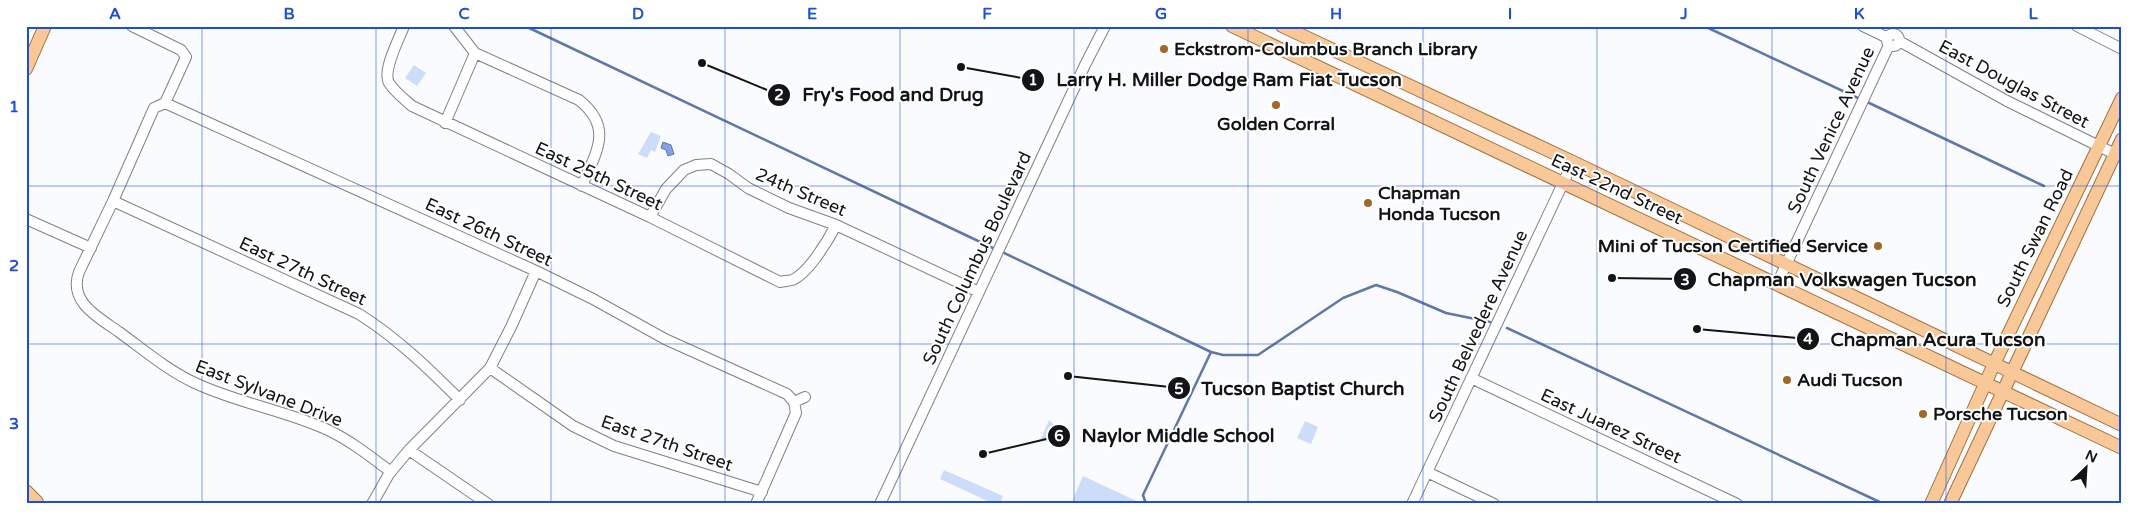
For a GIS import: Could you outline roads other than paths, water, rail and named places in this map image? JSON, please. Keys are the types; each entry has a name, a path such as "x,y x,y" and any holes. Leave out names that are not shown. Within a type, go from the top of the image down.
{"main road":[{"path":"28,62 45,26"},
{"name":"East 22nd Street","path":"1232,26 2122,448"},
{"name":"East 22nd Street","path":"1282,26 2122,424"},
{"name":"South Swan Road","path":"1931,504 1985,383 2122,98"},
{"name":"South Swan Road","path":"1950,504 2122,139"},
{"path":"26,491 34,501"}],"street":[{"path":"26,219 91,248 114,201 154,108 165,103 186,58 181,50 132,26"},
{"name":"East 25th Street","path":"404,26 387,69 388,82 412,106 650,217 780,282 794,279 806,269 829,238 836,224"},
{"path":"454,26 475,53 580,100 591,110 599,123 600,138 582,186"},
{"name":"South Columbus Boulevard","path":"880,504 1085,64 1105,26"},
{"name":"East Douglas Street","path":"1863,26 1894,37 2007,100 2115,154"},
{"path":"2077,26 2122,49"},
{"name":"South Venice Avenue","path":"1776,284 1894,37"},
{"path":"445,123 475,53"},
{"name":"East 26th Street","path":"165,103 536,271 594,299 666,339 787,394 794,402"},
{"name":"South Belvedere Avenue","path":"1412,504 1572,162"},
{"name":"24th Street","path":"650,217 666,189 684,170 704,164 719,168 748,188 789,208 836,224 932,268 940,269 980,290"},
{"name":"East 27th Street","path":"114,201 359,314 414,355 460,400"},
{"name":"East Sylvane Drive","path":"91,248 76,282 78,297 100,319 158,362 181,376 209,389 328,430 349,441 391,472"},
{"path":"372,504 391,472 409,450 490,368 536,271"},
{"name":"East 27th Street","path":"490,368 573,426 614,446 762,492"},
{"name":"East Juarez Street","path":"1471,378 1737,504"},
{"path":"756,504 796,413 794,402 805,397"},
{"path":"409,450 488,504"},
{"path":"1427,472 1494,504"}],"water":[{"path":"663,142 671,145 674,154 668,156 666,150 661,148"}],"waterway":[{"path":"525,26 995,249"},
{"path":"1704,26 1860,99"},
{"path":"1865,101 2044,186"},
{"path":"1000,251 1211,352 1143,495 1146,504"},
{"path":"1211,352 1223,355 1258,355 1343,298 1376,285 1446,313 1490,322"},
{"path":"1507,328 1884,504"}],"place":[{"name":"Eckstrom-Columbus Branch Library","path":"1164,49"},
{"name":"Fry's Food and Drug","path":"702,63"},
{"name":"Larry H. Miller Dodge Ram Fiat Tucson","path":"961,67"},
{"name":"Golden Corral","path":"1276,105"},
{"name":"Chapman Honda Tucson","path":"1368,203"},
{"name":"Mini of Tucson Certified Service","path":"1878,246"},
{"name":"Chapman Volkswagen Tucson","path":"1612,278"},
{"name":"Chapman Acura Tucson","path":"1697,329"},
{"name":"Tucson Baptist Church","path":"1068,376"},
{"name":"Audi Tucson","path":"1787,380"},
{"name":"Porsche Tucson","path":"1923,414"},
{"name":"Naylor Middle School","path":"983,454"}]}
